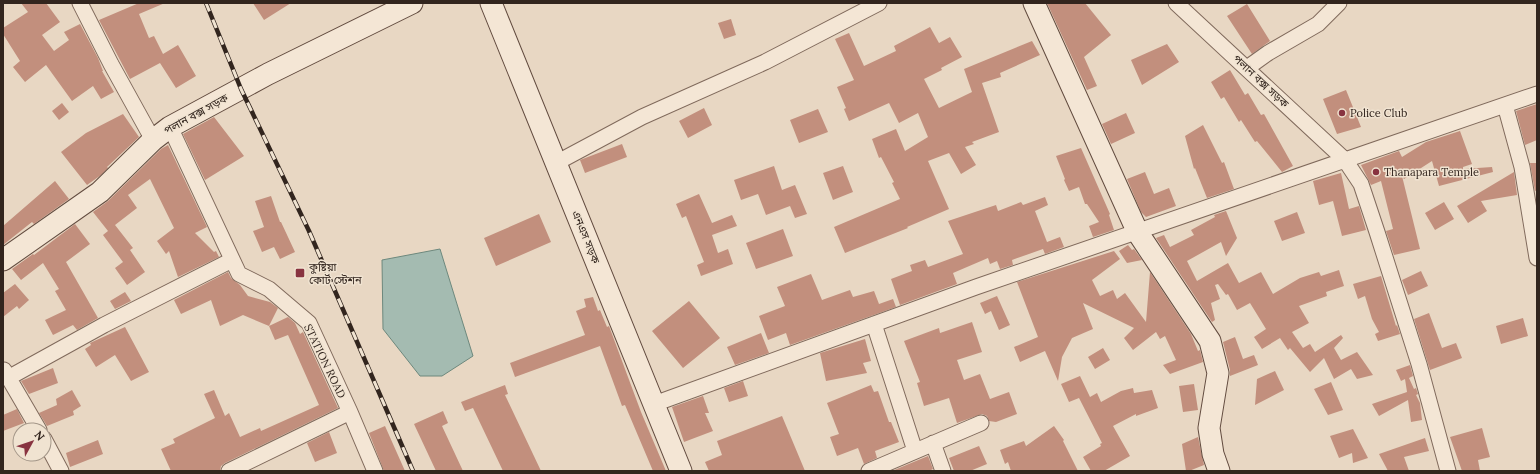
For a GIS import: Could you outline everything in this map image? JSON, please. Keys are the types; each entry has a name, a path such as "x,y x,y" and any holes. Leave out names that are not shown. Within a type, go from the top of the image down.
{"main road":[{"name":"পলান বক্স সড়ক","path":"3,260 100,192 153,140 170,127 268,74 412,3"},
{"name":"এনএস সড়ক","path":"491,3 681,471"},
{"path":"1034,3 1138,233 1210,342 1218,373 1209,428 1213,454 1219,471"}],"street":[{"path":"80,3 90,26 153,140"},
{"path":"556,162 642,117 764,62 879,3"},
{"name":"পলান বক্স সড়ক","path":"1176,3 1345,160 1361,184 1419,364 1448,471"},
{"path":"1247,68 1268,53 1318,24 1339,3"},
{"path":"654,404 976,287 1138,233 1537,94"},
{"path":"1505,105 1522,167 1537,258"},
{"name":"STATION ROAD","path":"170,127 239,274 269,289 309,323 375,471"},
{"path":"34,422 6,374 232,260"},
{"path":"874,324 915,451"},
{"path":"229,471 350,412"},
{"path":"870,471 981,423"},
{"path":"933,443 943,471"},
{"path":"52,454 61,471"}],"shaded area":[{"path":"440,249 473,356 442,376 420,376 383,329 382,260"}],"building":[{"path":"21,3 46,3 60,22 42,35 54,51 69,40 64,32 80,24 98,58 102,71 114,92 101,99 93,86 72,101 46,65 25,82 13,67 20,61 3,34 3,28 28,12"},
{"path":"139,3 165,3 139,14 149,38 154,36 163,54 178,45 196,76 176,88 160,63 130,79 99,20"},
{"path":"253,3 291,3 264,20"},
{"path":"1047,3 1085,3 1111,35 1084,57 1097,86 1087,90"},
{"path":"1247,4 1270,41 1252,54 1227,16"},
{"path":"731,19 736,35 724,39 718,23"},
{"path":"930,27 939,43 950,37 962,57 941,68 942,70 924,79 939,108 972,92 964,69 1032,41 1040,55 1000,73 1001,77 982,83 999,132 972,142 974,144 965,147 976,165 961,174 949,153 928,161 949,209 907,227 908,228 845,253 834,227 900,199 892,183 894,182 881,157 879,158 872,139 896,129 905,151 928,137 918,113 899,123 889,103 849,121 844,109 846,108 837,87 854,80 835,39 849,33 864,66 896,51 894,46"},
{"path":"1167,44 1179,62 1142,85 1131,60"},
{"path":"1230,70 1245,95 1248,93 1261,115 1264,114 1293,166 1282,172 1257,141 1255,142 1241,120 1239,122 1224,97 1221,99 1211,82"},
{"name":"Police Club","path":"1346,90 1361,127 1337,134 1323,99"},
{"path":"62,103 69,112 59,120 52,111"},
{"path":"1537,104 1537,140 1525,145 1516,111"},
{"path":"704,108 712,125 688,138 679,121"},
{"path":"818,109 828,132 799,143 790,120"},
{"path":"1126,113 1135,133 1111,144 1102,124"},
{"path":"123,114 139,137 107,167 108,168 101,175 87,185 61,152 86,133"},
{"path":"214,117 244,156 205,180 183,134"},
{"path":"1203,125 1222,163 1224,162 1234,189 1207,198 1195,168 1194,169 1185,136"},
{"path":"1460,131 1472,164 1463,167 1463,169 1492,167 1493,172 1439,186 1432,161 1404,179 1402,176 1420,249 1394,255 1386,231 1393,229 1381,181 1371,185 1361,165 1399,151 1402,157 1426,142"},
{"path":"622,144 627,157 585,173 580,160"},
{"path":"168,145 207,227 195,233 214,252 216,251 219,257 178,277 169,251 166,254 157,241 174,228 150,179 128,195 137,208 115,225 133,248 130,250 145,272 127,285 115,268 123,262 103,235 108,231 93,212 108,201 161,149"},
{"path":"1081,148 1110,214 1109,215 1114,230 1093,237 1089,226 1099,222 1087,204 1085,204 1079,187 1069,191 1056,156"},
{"path":"1530,163 1537,163 1537,190 1535,191"},
{"path":"774,166 782,190 795,185 807,214 795,218 790,206 766,215 758,194 741,200 734,180"},
{"path":"843,166 853,192 833,200 823,173"},
{"path":"1145,172 1154,194 1169,188 1176,206 1146,217 1141,212 1127,179"},
{"path":"1514,172 1517,195 1481,201 1487,211 1468,223 1457,206"},
{"path":"1341,173 1349,209 1359,206 1366,230 1342,236 1333,201 1319,205 1313,181"},
{"path":"55,181 69,199 34,224 32,222 3,245 3,226"},
{"path":"699,194 712,223 732,215 737,226 712,235 718,253 728,249 733,264 701,276 697,265 704,262 686,216 682,218 676,204"},
{"path":"271,196 280,222 295,252 280,259 274,247 262,252 253,231 264,227 255,201"},
{"path":"1045,197 1048,205 1035,211 1047,242 1060,237 1064,247 1045,254 1043,249 1012,260 1013,265 1000,269 997,261 990,264 988,258 953,273 957,284 900,305 891,279 912,271 910,265 925,260 928,267 963,254 948,221 996,205 998,211 1021,202 1023,205"},
{"path":"1444,202 1454,219 1435,230 1425,213"},
{"path":"1226,211 1237,238 1226,256 1221,242 1187,261 1197,281 1228,263 1239,283 1261,272 1273,294 1300,278 1319,272 1321,276 1339,270 1344,286 1326,292 1327,296 1299,306 1309,323 1292,332 1303,348 1310,344 1315,352 1341,335 1343,338 1334,348 1341,360 1357,352 1373,375 1357,379 1351,369 1334,379 1324,358 1310,372 1290,348 1288,350 1280,338 1262,349 1254,337 1266,329 1250,303 1237,310 1228,294 1226,295 1218,284 1215,285 1220,299 1211,303 1215,320 1212,322 1156,238 1164,235 1170,247 1194,235 1191,230 1215,217 1214,215"},
{"path":"1297,212 1305,233 1282,241 1274,221"},
{"path":"539,214 551,242 496,266 484,238"},
{"path":"75,224 90,244 66,262 98,318 77,330 73,325 53,335 45,320 66,310 55,291 59,289 43,263 21,280 12,269 33,254 34,255"},
{"path":"783,229 793,256 756,269 746,243"},
{"path":"1128,245 1132,250 1134,249 1142,260 1127,263 1119,251"},
{"path":"1114,251 1120,259 1092,280 1100,296 1113,290 1117,299 1125,293 1146,322 1150,272 1191,334 1198,351 1200,350 1203,362 1170,374 1163,365 1176,360 1165,336 1160,339 1156,332 1133,350 1124,338 1134,328 1083,303 1093,329 1072,338 1062,357 1058,381 1045,351 1020,362 1014,347 1038,337 1017,282"},
{"path":"1421,271 1428,286 1408,295 1402,280"},
{"path":"228,272 231,278 240,285 248,296 270,302 278,308 269,326 243,315 220,326 211,300 181,314 174,300"},
{"path":"811,274 822,300 850,290 853,297 874,291 879,304 893,299 896,307 790,345 786,333 768,340 759,316 785,306 777,287"},
{"path":"1381,276 1396,326 1397,325 1400,334 1378,341 1375,334 1379,332 1372,319 1365,296 1358,299 1353,284"},
{"path":"15,284 29,300 19,309 17,306 3,317 3,293"},
{"path":"125,292 131,301 115,309 110,301"},
{"path":"997,296 1010,325 999,330 991,311 985,314 980,303"},
{"path":"593,297 598,311 600,310 607,327 609,326 641,412 666,471 653,471 625,405 622,406 600,346 515,377 510,363 585,335 576,311 586,307 584,299"},
{"path":"689,301 720,338 683,368 652,331"},
{"path":"1429,313 1442,348 1456,343 1462,358 1430,370 1414,319"},
{"path":"288,317 295,323 300,334 303,332 338,408 225,463 221,466 220,471 171,471 161,449 175,443 173,439 215,418 204,394 214,390 225,416 229,413 240,437 260,428 261,431 319,405 288,335 275,340 269,326"},
{"path":"1523,318 1528,336 1501,344 1496,326"},
{"path":"972,322 982,352 957,360 964,380 980,374 990,399 1009,392 1017,414 996,422 989,421 987,416 982,414 957,423 949,398 924,406 917,383 920,382 904,341 939,328 940,333"},
{"path":"125,327 149,372 131,381 115,355 96,367 85,349 91,345 90,343"},
{"path":"761,333 769,353 735,365 727,347"},
{"path":"1235,337 1243,359 1254,355 1258,365 1230,376 1230,370 1223,342"},
{"path":"865,339 871,361 863,363 867,373 826,381 820,353"},
{"path":"1103,348 1110,360 1095,369 1088,357"},
{"path":"1410,365 1413,376 1409,378 1418,394 1416,395 1420,403 1422,420 1411,422 1408,400 1379,416 1372,404 1407,392 1405,379 1401,381 1396,370"},
{"path":"53,368 58,383 29,394 21,381"},
{"path":"1275,371 1284,390 1255,405 1257,379"},
{"path":"1080,376 1090,397 1097,393 1101,402 1121,391 1133,388 1134,393 1152,390 1158,408 1136,416 1136,414 1113,426 1130,456 1104,471 1091,471 1083,457 1101,446 1100,444 1102,443 1079,398 1069,402 1061,384"},
{"path":"743,381 748,396 729,402 724,388"},
{"path":"1331,382 1343,410 1328,415 1314,389"},
{"path":"1194,384 1198,410 1183,412 1179,386"},
{"path":"505,385 508,394 505,395 541,471 503,471 473,408 465,411 461,402"},
{"path":"871,385 874,392 878,391 889,422 891,422 899,442 875,451 877,458 864,464 858,448 837,456 830,437 839,434 827,403"},
{"path":"72,390 81,406 73,411 74,415 52,424 52,422 45,422 39,413 57,405 56,399"},
{"path":"703,396 709,413 705,413 713,431 684,442 672,407"},
{"path":"17,409 24,422 12,422 12,428 3,431 3,415"},
{"path":"443,411 448,423 442,426 463,471 436,471 414,424"},
{"path":"782,416 805,471 709,471 705,462 722,455 717,441"},
{"path":"385,426 405,471 384,471 369,433"},
{"path":"1054,426 1064,440 1063,441 1078,471 1011,471 1008,462 1005,464 1000,450 1024,441 1026,446"},
{"path":"1482,428 1490,457 1478,460 1480,471 1462,471 1450,437"},
{"path":"1353,429 1368,458 1353,463 1352,453 1339,458 1330,436"},
{"path":"329,432 337,453 315,462 307,443"},
{"path":"1198,437 1204,465 1186,471 1182,444"},
{"path":"1425,438 1429,451 1404,457 1409,471 1388,471 1379,454"},
{"path":"98,440 103,454 70,467 66,453"},
{"path":"979,446 987,464 970,471 954,471 949,458"},
{"path":"928,456 933,469 929,471 892,471"}],"railway":[{"path":"206,3 241,89 309,231 413,471"}],"place":[{"name":"Police Club","path":"1342,113"},
{"name":"Thanapara Temple","path":"1376,172"},
{"name":"কুষ্টিয়া কোর্ট স্টেশন","path":"300,273"}]}
